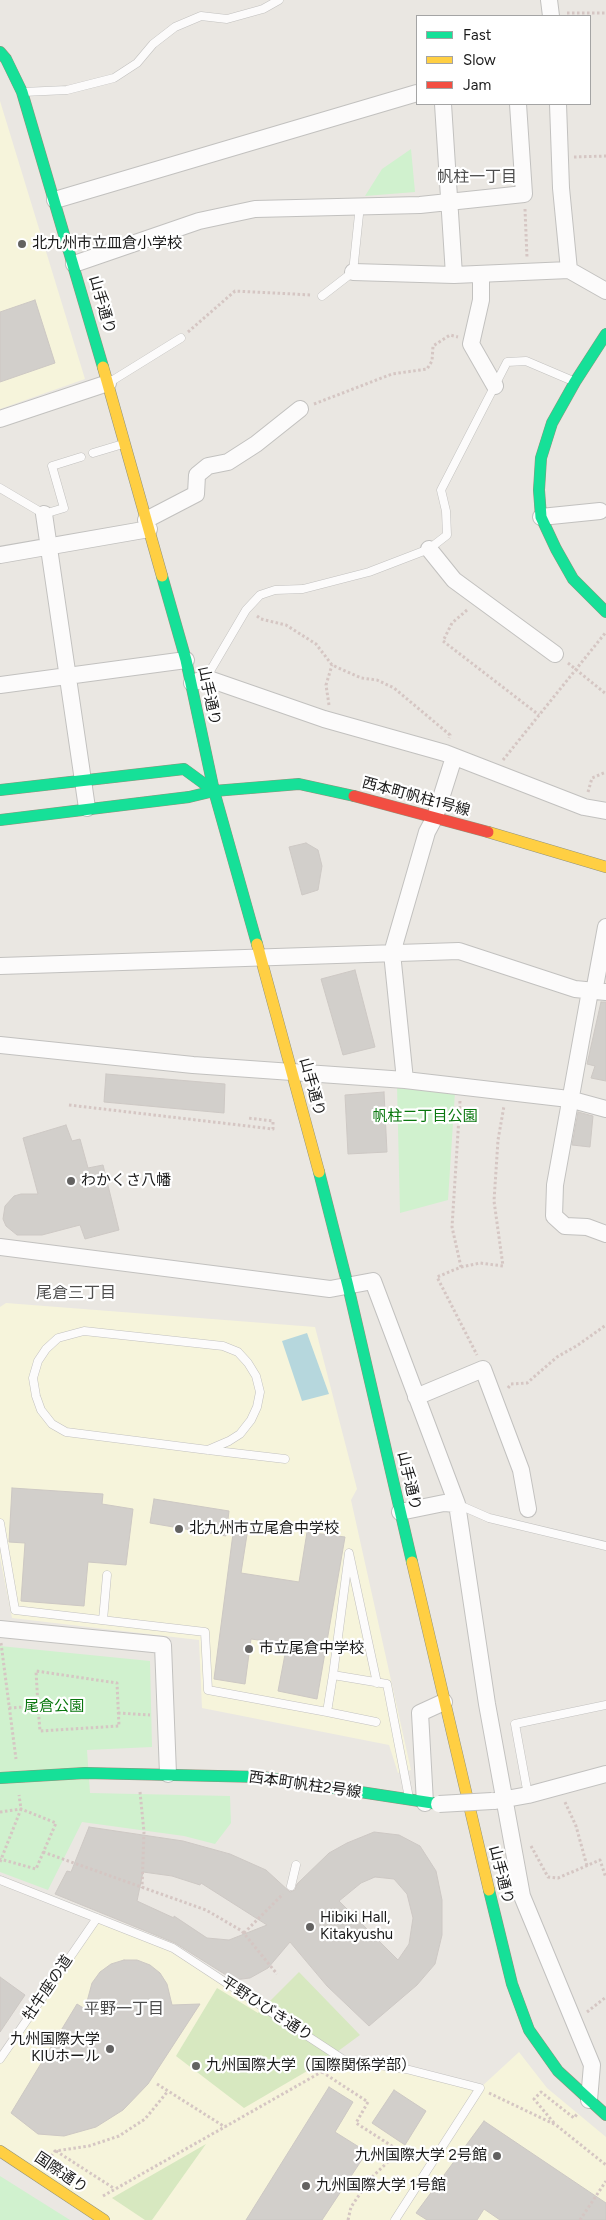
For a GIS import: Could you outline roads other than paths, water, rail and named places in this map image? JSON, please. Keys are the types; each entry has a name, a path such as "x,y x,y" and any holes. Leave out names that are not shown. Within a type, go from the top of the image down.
{"street":[{"name":"山手通り","path":"0,52 6,59 22,92 74,264 186,660 199,681 214,791 293,1071 348,1286 444,1702 520,2009 529,2030 558,2071 606,2115"},
{"path":"55,200 416,93"},
{"path":"443,105 451,201 454,275"},
{"path":"74,264 208,219 255,210 420,204 524,194 518,105"},
{"path":"558,105 560,158 569,270"},
{"path":"353,272 454,275 569,270 606,291"},
{"path":"481,274 481,300 471,344 495,386"},
{"path":"606,334 575,382 552,423 541,458 539,490 541,517 573,579 606,612"},
{"path":"0,419 108,383"},
{"path":"0,555 50,548 147,524 196,494 197,474 208,466 228,462 256,444 300,409"},
{"path":"541,517 600,510"},
{"path":"44,514 87,808"},
{"path":"429,549 454,580 555,654"},
{"path":"0,685 186,660"},
{"path":"199,681 450,755 584,807 606,811"},
{"path":"405,1080 392,953 427,832 435,817 450,755"},
{"path":"0,790 184,769 214,791"},
{"name":"西本町帆柱1号線","path":"0,820 189,797 214,791 299,784 332,790 435,817 606,867"},
{"path":"606,927 597,991 569,1099 555,1184 554,1216 565,1226 587,1227 606,1234"},
{"path":"0,966 459,951 575,989 597,991"},
{"path":"0,1045 194,1065 405,1080 569,1099 606,1109"},
{"path":"0,1247 330,1290 373,1281 457,1504 499,1800 522,1896 592,2066 589,2100"},
{"path":"416,1397 483,1369 521,1470 528,1509"},
{"path":"400,1512 444,1503 457,1504"},
{"path":"0,1629 163,1645 168,1774"},
{"path":"425,1802 420,1713 444,1702"},
{"name":"西本町帆柱2号線","path":"0,1778 84,1773 262,1778 425,1802 499,1800 528,1795 606,1774"},
{"name":"国際通り","path":"0,2151 104,2220"}],"lane":[{"path":"22,92 67,90 114,78 137,63 153,44 175,27 201,16 227,19 263,9 280,0"},
{"path":"322,296 353,272 360,205"},
{"path":"108,383 181,338"},
{"path":"199,681 246,610 260,595 275,590 303,589 360,575 429,549 447,536 446,511 441,490 507,362 526,360 575,382"},
{"path":"93,453 125,443"},
{"path":"0,488 44,514 64,508 52,466 81,457"},
{"path":"208,1450 240,1434 251,1420 257,1407 260,1392 256,1376 238,1352 223,1346 84,1330 58,1338 46,1349 38,1361 34,1378 36,1396 41,1410 52,1424 66,1432 208,1450 285,1459"},
{"path":"457,1504 489,1518 606,1546"},
{"path":"0,1522 15,1610 205,1632 208,1690 376,1722"},
{"path":"327,1712 349,1553 377,1683"},
{"path":"103,1620 107,1575"},
{"path":"333,1675 387,1684 425,1802"},
{"path":"528,1795 515,1724 606,1705"},
{"path":"291,1886 296,1865"},
{"name":"平野ひびき通り","path":"0,1880 173,1948 344,2060 406,2069 480,2088 395,2220"},
{"name":"牡牛座の道","path":"0,2059 97,1918"}],"water":[{"path":"307,1333 329,1394 302,1401 282,1341"}],"place":[{"name":"北九州市立皿倉小学校","path":"22,244"},
{"name":"わかくさ八幡","path":"71,1181"},
{"name":"北九州市立尾倉中学校","path":"179,1529"},
{"name":"市立尾倉中学校","path":"249,1649"},
{"name":"Hibiki Hall, Kitakyushu","path":"310,1927"},
{"name":"九州国際大学 KIUホール","path":"110,2049"},
{"name":"九州国際大学（国際関係学部）","path":"196,2066"},
{"name":"九州国際大学 2号館","path":"497,2156"},
{"name":"九州国際大学 1号館","path":"306,2186"}],"district":[{"name":"帆柱一丁目","path":"477,177"},
{"name":"尾倉三丁目","path":"76,1293"},
{"name":"平野一丁目","path":"124,2009"}],"park label":[{"name":"帆柱二丁目公園","path":"425,1117"},
{"name":"尾倉公園","path":"54,1707"}]}
